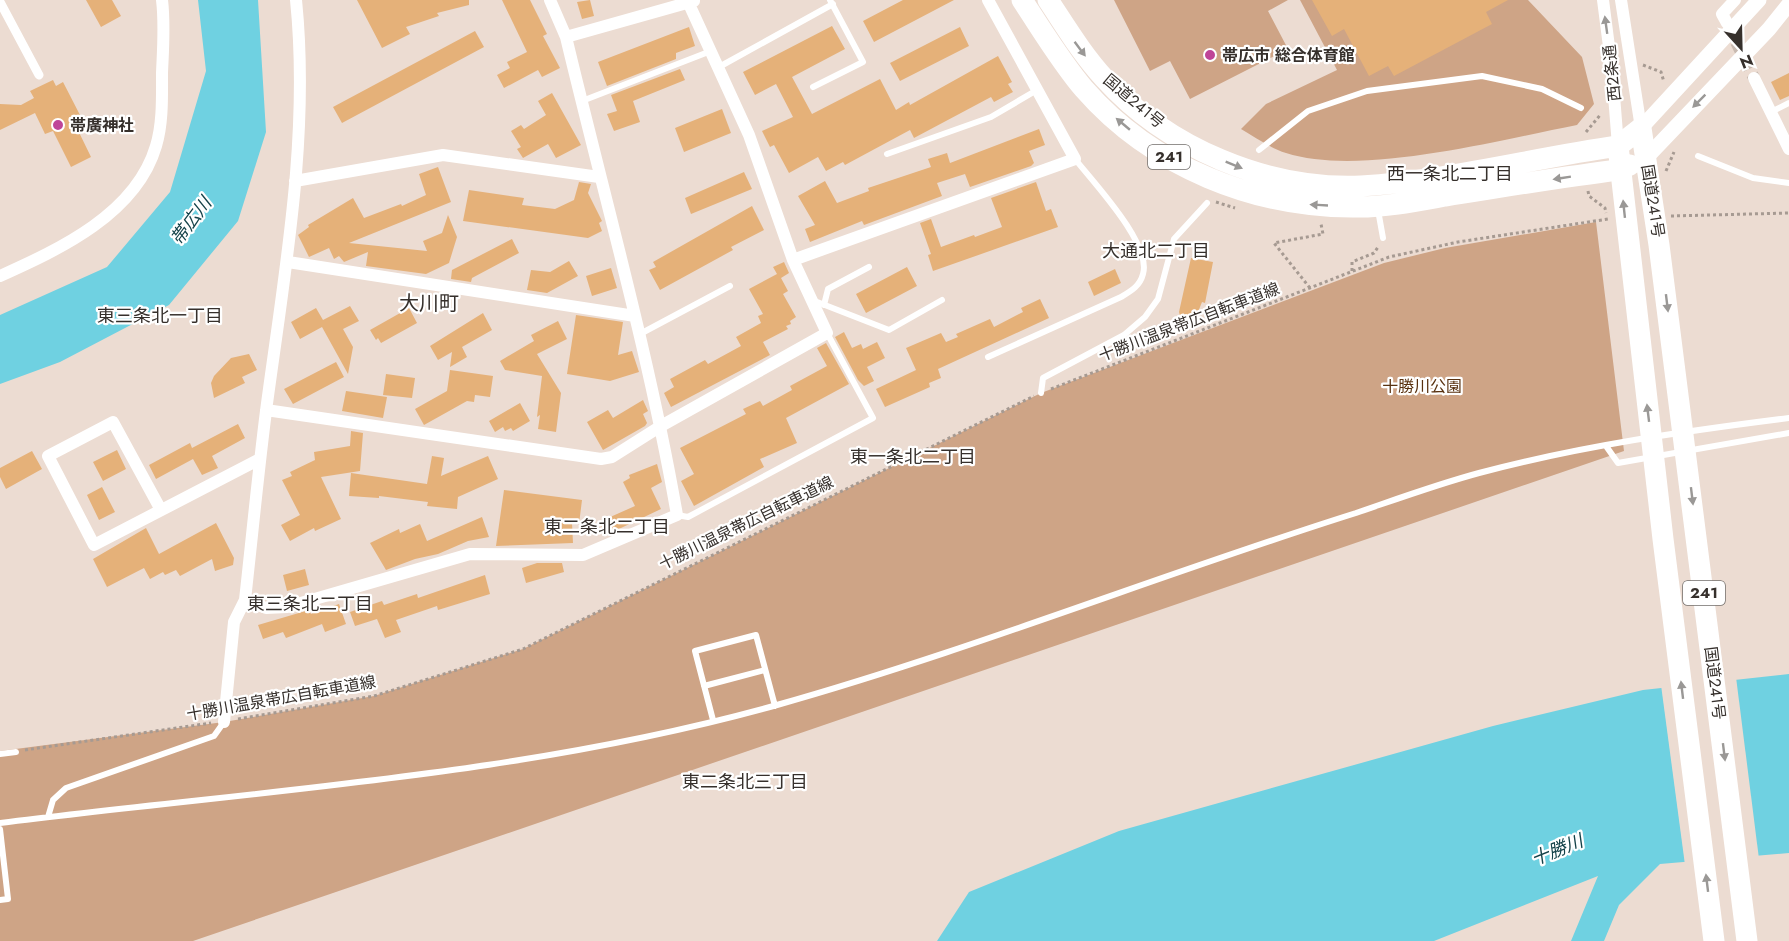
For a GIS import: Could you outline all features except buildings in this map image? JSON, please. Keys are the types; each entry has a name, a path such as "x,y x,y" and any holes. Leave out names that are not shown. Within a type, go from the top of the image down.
{"highway":[{"name":"国道241号","path":"1022,0 1086,90 1143,141 1176,162 1221,183 1270,199 1305,205 1377,206 1619,170 1714,941"},
{"name":"国道241号","path":"1048,0 1079,48 1105,80 1139,110 1178,137 1230,164 1258,174 1296,181 1358,186 1401,183 1618,146 1641,128 1659,245 1747,941"},
{"path":"1618,146 1619,170 1646,158"}],"street":[{"path":"0,276 71,239 107,216 145,173 157,145 162,102 162,0"},
{"path":"224,722 234,622 245,600 266,410 288,262 295,181 301,45 296,0"},
{"path":"245,600 266,608 287,607 470,554 583,555 676,515 661,426 635,316 566,38 550,0"},
{"path":"794,260 1075,159 988,0"},
{"name":"西2条通","path":"1603,0 1618,146"},
{"name":"西2条通","path":"1621,0 1641,128"},
{"path":"1727,23 1722,14 1735,0"},
{"path":"1641,128 1759,0"},
{"path":"0,2 39,75"},
{"path":"266,410 601,459 612,458 661,426 827,333 794,260 749,135 711,51 692,2 566,38"},
{"path":"1646,158 1769,29 1789,4"},
{"path":"1754,78 1789,149"},
{"path":"295,181 443,155 599,177"},
{"path":"288,262 635,316"},
{"path":"161,510 113,422 48,456 94,545 260,459"}],"lane":[{"path":"719,67 831,2 863,62 813,87"},
{"path":"581,101 711,51"},
{"path":"1259,150 1308,111 1339,98 1378,89 1482,76 1542,90 1581,108"},
{"path":"887,154 991,117 1038,90"},
{"path":"1771,112 1789,103"},
{"path":"1698,156 1753,178 1789,183"},
{"path":"988,357 1121,297 1139,285 1142,279 1143,258 1133,236 1075,159"},
{"path":"1377,184 1377,206 1383,238"},
{"path":"1041,393 1043,378 1124,335 1146,317 1158,299 1174,239 1208,203"},
{"path":"824,305 828,289 869,267"},
{"path":"639,334 730,286"},
{"path":"812,300 889,330 942,300"},
{"path":"676,515 688,517 873,418 827,333"},
{"path":"0,823 244,796 521,760 629,741 775,706 907,665 1235,551 1479,473 1606,446 1789,418"},
{"path":"1606,446 1618,463 1789,433"},
{"path":"713,720 695,651 756,635 775,706"},
{"path":"704,686 765,670"},
{"path":"48,817 53,800 66,788 214,736 224,722"},
{"path":"0,754 16,752"},
{"path":"0,829 8,899 0,900"}],"path":[{"path":"1666,173 1677,148"},
{"path":"1669,205 1671,216 1789,213"},
{"name":"十勝川温泉帯広自転車道線","path":"16,752 224,722 374,696 523,649 1041,393 1389,257 1424,248 1608,219"},
{"path":"1310,288 1274,243 1323,234 1321,224"},
{"path":"1352,271 1352,262 1374,253 1383,238"}],"green space":[{"name":"帯広市 総合体育館","path":"1114,0 1288,0 1268,11 1288,49 1190,99 1170,61 1150,71"},
{"path":"1300,0 1528,0 1582,57 1594,104 1577,125 1430,154 1352,161 1317,159 1286,153 1241,129 1266,104 1337,70"},
{"name":"十勝川公園","path":"1596,222 1624,451 193,941 0,941 0,751 224,722 374,696 523,649 1041,393 1384,263 1445,248"}],"water":[{"name":"帯広川","path":"198,0 258,0 266,132 238,221 169,305 60,362 0,384 0,315 107,267 170,192 206,71"},
{"name":"十勝川","path":"1789,674 1789,853 1660,864 1619,905 1604,941 1571,941 1598,876 1434,941 937,941 969,892 1119,831 1493,726 1643,690"}],"pier":[{"path":"1736,677 1759,859 1685,865 1661,685"}],"tunnel":[{"path":"1728,26 1754,78"}],"place":[{"name":"帯広市 総合体育館","path":"1210,55"},
{"name":"帯廣神社","path":"58,125"}],"district":[{"name":"西一条北二丁目","path":"1450,174"},
{"name":"大通北二丁目","path":"1156,251"},
{"name":"大川町","path":"429,303"},
{"name":"東三条北一丁目","path":"160,316"},
{"name":"東一条北二丁目","path":"913,457"},
{"name":"東二条北二丁目","path":"607,527"},
{"name":"東三条北二丁目","path":"310,604"},
{"name":"東二条北三丁目","path":"745,782"}]}
